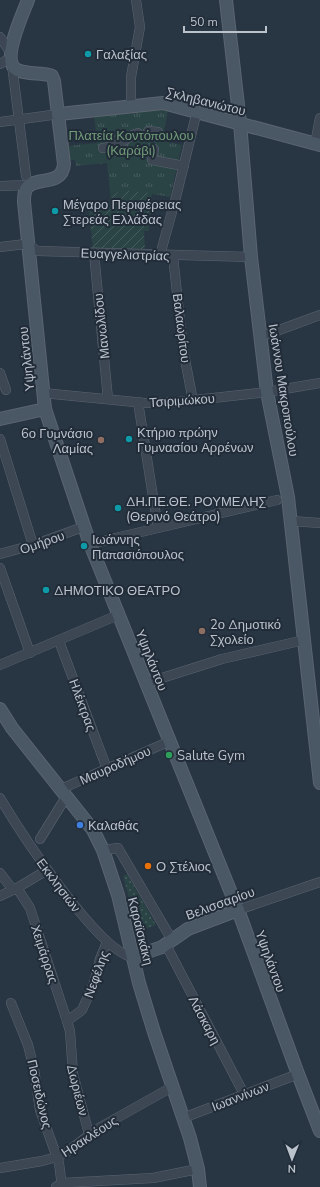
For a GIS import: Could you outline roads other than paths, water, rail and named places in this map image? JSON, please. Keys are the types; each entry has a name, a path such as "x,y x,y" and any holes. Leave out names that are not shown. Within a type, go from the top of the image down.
{"street":[{"path":"8,60 28,0"},
{"path":"131,106 131,77 140,27 136,0"},
{"name":"Ιωάννου Μακροπούλου","path":"226,0 240,124 251,257 260,336 267,392 288,497 304,640 316,709 320,783"},
{"path":"0,37 8,60 19,119 28,181"},
{"path":"0,186 28,181 51,180 58,177 62,172 64,164 55,83 52,76 18,70 8,60"},
{"name":"Σκληβανιώτου","path":"59,114 163,103 317,144"},
{"path":"160,255 197,111"},
{"path":"0,122 59,114"},
{"path":"317,144 320,118"},
{"path":"103,148 118,144 129,138 132,134 158,132"},
{"path":"154,149 152,160 184,166"},
{"name":"Υψηλάντου","path":"28,181 25,190 24,202 45,409 83,527 238,910 320,1131"},
{"name":"Ευαγγελιστρίας","path":"0,247 23,244 38,251 251,257"},
{"name":"Μανωλίδου","path":"94,253 108,399"},
{"name":"Βαλαωρίτου","path":"173,256 183,349 193,401"},
{"path":"260,336 320,315"},
{"path":"0,373 6,390"},
{"name":"Τσιριμώκου","path":"43,393 138,402 177,402 319,386"},
{"path":"138,402 158,528"},
{"path":"0,418 45,409"},
{"path":"0,439 33,545"},
{"path":"90,544 277,500"},
{"path":"291,521 320,523"},
{"name":"Ομήρου","path":"0,554 33,545 83,527"},
{"path":"0,568 30,653"},
{"path":"0,665 118,615"},
{"path":"146,683 222,659 304,640"},
{"name":"Ηλέκτρας","path":"59,641 107,769"},
{"name":"Καραϊσκάκη","path":"0,709 12,728 93,830 103,850 118,895 133,957 154,1032 190,1138 198,1169 200,1187"},
{"name":"Μαυροδήμου","path":"63,793 107,769 170,741"},
{"path":"40,839 63,793"},
{"name":"Εκκλησιών","path":"0,798 47,870 80,912 107,942 118,950 133,957"},
{"name":"Λάσκαρη","path":"103,850 118,848 169,943 244,1094"},
{"path":"0,896 47,870"},
{"name":"Χειμάρρας","path":"0,873 30,908 68,1022"},
{"name":"Βελισσαρίου","path":"133,957 169,943 188,929 320,882"},
{"name":"Νεφέλης","path":"68,1022 82,1010 94,983 100,958 107,942"},
{"name":"Ποσειδώνος","path":"11,1003 28,1045 34,1069 40,1110 57,1157 60,1186"},
{"name":"Δωριέων","path":"68,1022 73,1074 89,1134"},
{"name":"Ιωαννίνων","path":"184,1118 298,1074"},
{"name":"Ηρακλέους","path":"0,1168 42,1162 57,1157 67,1152 89,1134 172,1087"},
{"path":"60,1186 153,1178 198,1169"}],"place":[{"name":"Γαλαξίας","path":"88,54"},
{"name":"Μέγαρο Περιφέρειας Στερεάς Ελλάδας","path":"55,211"},
{"name":"Κτήριο πρώην Γυμνασίου Αρρένων","path":"129,439"},
{"name":"6ο Γυμνάσιο Λαμίας","path":"101,440"},
{"name":"ΔΗ.ΠΕ.ΘΕ. ΡΟΥΜΕΛΗΣ (Θερινό Θεάτρο)","path":"118,508"},
{"name":"Ιωάννης Παπασιόπουλος","path":"84,546"},
{"name":"ΔΗΜΟΤΙΚΟ ΘΕΑΤΡΟ","path":"46,590"},
{"name":"2ο Δημοτικό Σχολείο","path":"202,631"},
{"name":"Salute Gym","path":"169,755"},
{"name":"Καλαθάς","path":"80,825"},
{"name":"Ο Στέλιος","path":"148,866"}],"park label":[{"name":"Πλατεία Κοντόπουλου (Καράβι)","path":"131,142"}]}
